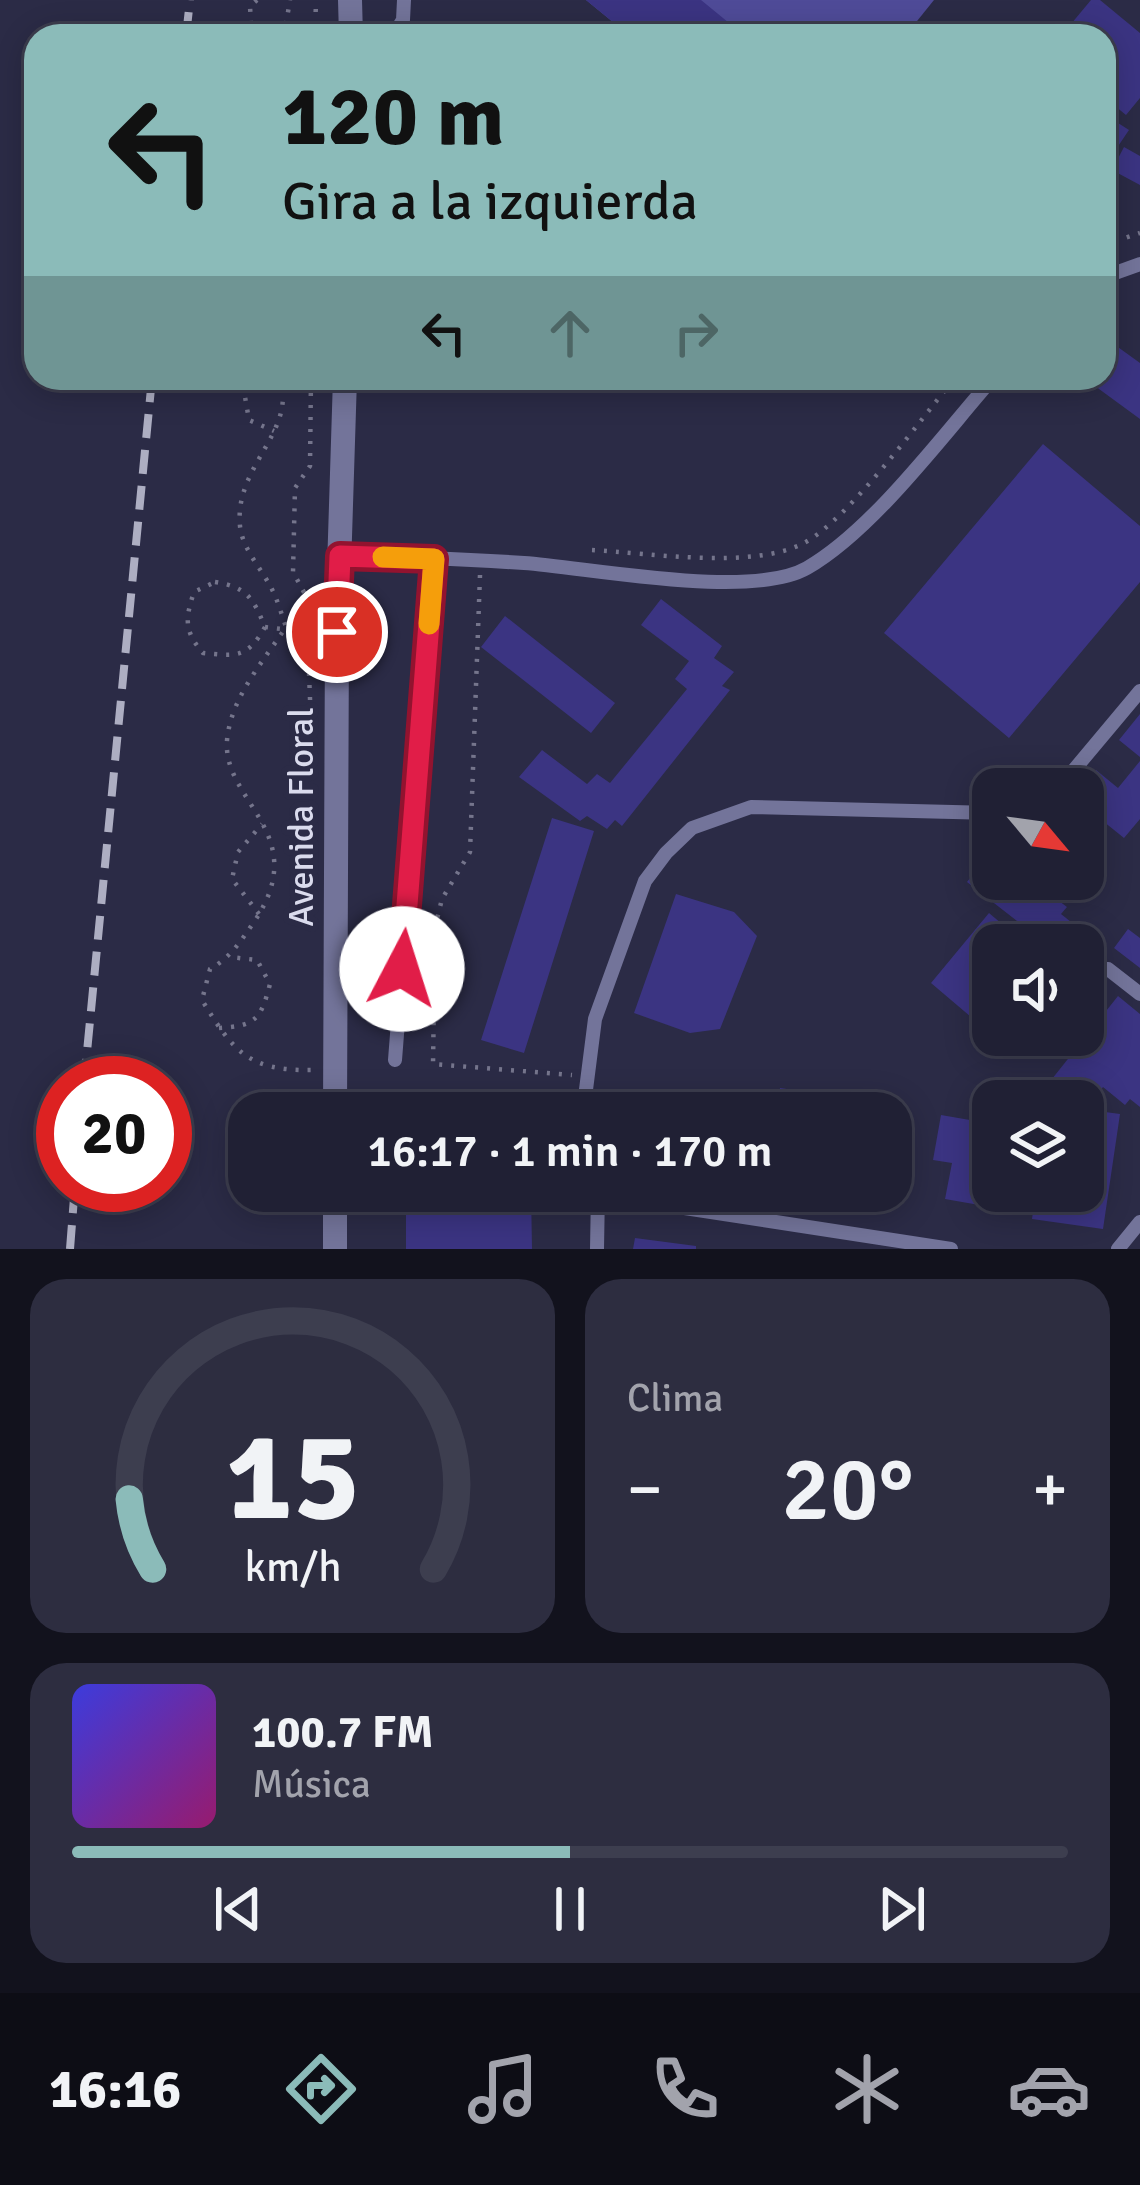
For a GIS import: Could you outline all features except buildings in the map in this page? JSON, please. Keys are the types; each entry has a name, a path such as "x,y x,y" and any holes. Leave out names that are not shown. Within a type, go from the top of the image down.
{"street":[{"name":"Avenida Floral","path":"335,1092 344,390"},
{"path":"335,1212 335,1249"}],"lane":[{"path":"340,556 480,561 737,583 784,578 808,568 866,521 982,390"},
{"path":"395,1060 434,559"},
{"path":"1076,768 1140,691"},
{"path":"586,1092 595,1019 645,881 692,828 751,808 972,813"},
{"path":"1108,969 1140,994"},
{"path":"597,1249 598,1212"},
{"path":"710,1212 951,1249"},
{"path":"1118,1249 1140,1222"}],"path":[{"path":"245,390 249,420 274,431"},
{"path":"283,390 282,418 247,474 240,526 251,556 272,587 286,627"},
{"path":"310,724 306,596 292,572 295,488 310,466 311,390"},
{"path":"594,550 731,556 769,554 803,543 834,521 945,390"},
{"path":"480,561 470,852 442,899 435,926 433,1064 588,1076"},
{"path":"215,582 239,586 253,596 265,627 254,645 235,656 202,653 187,634 186,615 194,592 215,582"},
{"path":"265,627 286,627"},
{"path":"286,627 239,699 227,735 230,763 274,853 272,887 230,957 210,969 202,1000 238,1054 275,1070 322,1070"},
{"path":"259,914 232,879 238,852 263,823"},
{"path":"220,1028 244,1027 262,1013 270,984 257,960 230,957"}],"shaded area":[{"path":"586,0 934,0 915,24 615,24"}],"railway":[{"path":"187,24 190,0"},
{"path":"87,1056 151,390"},
{"path":"70,1249 73,1212"}],"slow traffic":[{"path":"383,557 434,559 429,624"}],"route":[{"path":"337,632 340,556 434,559 402,969"}]}
